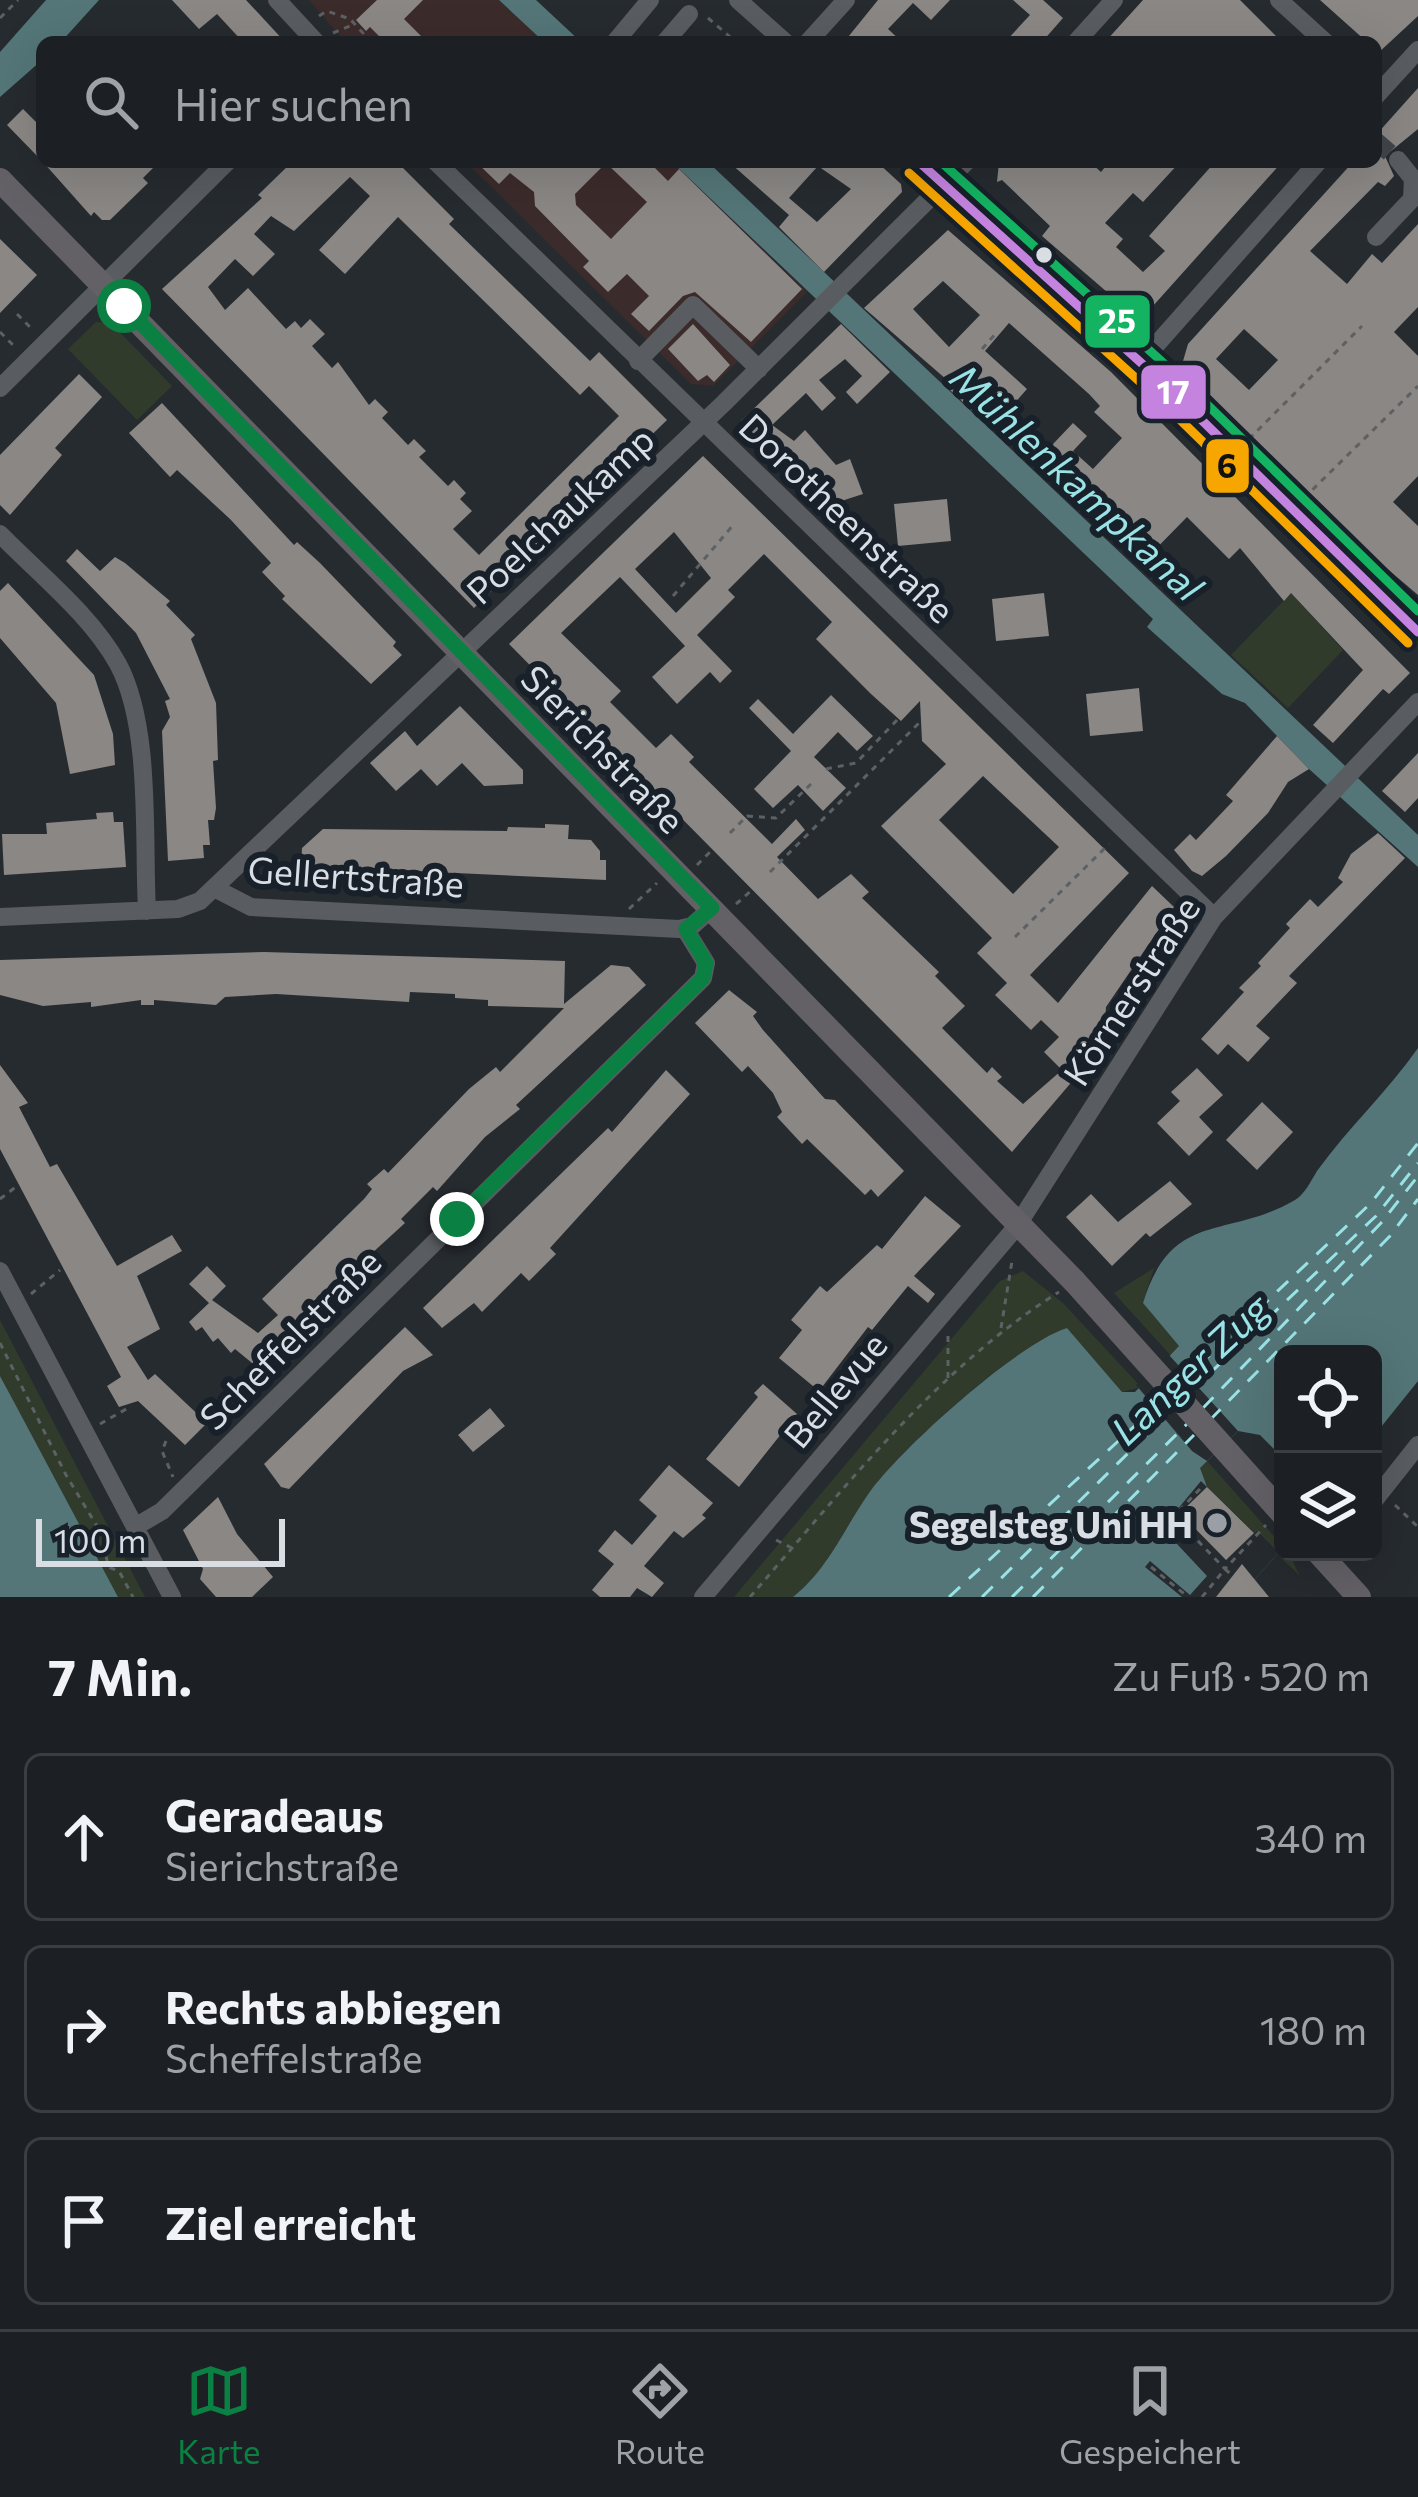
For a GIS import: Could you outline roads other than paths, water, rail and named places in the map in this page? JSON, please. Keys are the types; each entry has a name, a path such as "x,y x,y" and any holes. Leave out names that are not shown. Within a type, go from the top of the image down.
{"main road":[{"name":"Sierichstraße","path":"0,180 1075,1282 1274,1503"},
{"path":"1330,1561 1359,1597"}],"street":[{"path":"278,0 310,36"},
{"path":"620,36 650,0"},
{"path":"813,36 846,0"},
{"path":"1081,36 1114,0"},
{"path":"1279,0 1318,36"},
{"path":"730,6 776,36"},
{"path":"670,36 692,10"},
{"path":"1382,87 1418,50"},
{"path":"1376,237 1412,199 1413,179 1398,160"},
{"path":"0,388 220,168"},
{"name":"Dorotheenstraße","path":"442,168 1214,917"},
{"path":"926,168 1141,362 1418,632"},
{"name":"Poelchaukamp","path":"214,888 759,369 961,168"},
{"path":"1141,362 1313,168"},
{"path":"638,361 693,305 759,369"},
{"path":"0,535 81,616 111,653 127,683 137,732 147,911"},
{"name":"Körnerstraße","path":"1017,1226 1214,917 1418,702"},
{"name":"Gellertstraße","path":"0,916 190,907 214,888 251,907 686,929"},
{"path":"686,929 716,913"},
{"name":"Scheffelstraße","path":"135,1527 163,1510 703,978 706,963 686,929"},
{"name":"Bellevue","path":"703,1597 1017,1226"},
{"path":"0,1271 172,1597"},
{"path":"1382,1491 1418,1445"}],"water":[{"path":"46,0 99,0 66,36 36,36 36,65 0,97 0,52"},
{"path":"499,0 536,0 575,36 538,36"},
{"path":"678,168 714,168 1418,835 1418,867 1309,769 1245,703 1222,694 1147,627 1153,619"},
{"name":"Langer Zug","path":"1418,1048 1418,1381 1382,1426 1382,1345 1274,1345 1274,1449 1260,1435 1238,1431 1200,1468 1207,1487 1181,1513 1226,1560 1257,1530 1274,1547 1274,1558 1239,1597 793,1597 816,1574 869,1493 906,1451 991,1375 1046,1338 1067,1328 1122,1392 1135,1392 1179,1346 1143,1303 1169,1253 1204,1231 1270,1212 1298,1198"},
{"path":"0,1376 14,1402 118,1597 0,1597"}],"tunnel":[{"path":"1382,146 1398,160"}],"place":[{"name":"Segelsteg Uni HH","path":"1217,1523"}],"water label":[{"name":"Mühlenkampkanal","path":"1078,481"}]}
